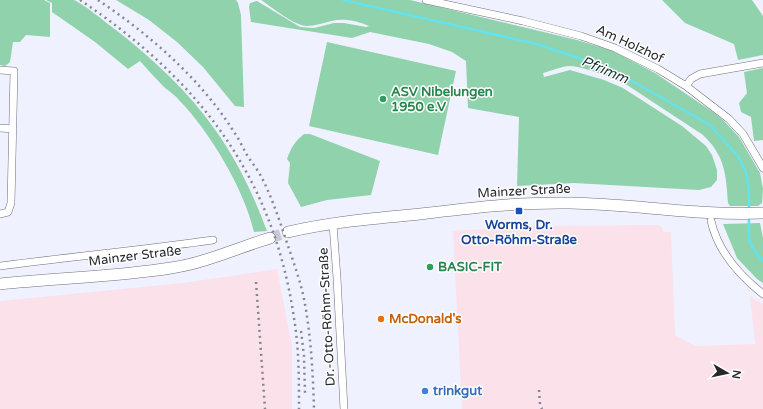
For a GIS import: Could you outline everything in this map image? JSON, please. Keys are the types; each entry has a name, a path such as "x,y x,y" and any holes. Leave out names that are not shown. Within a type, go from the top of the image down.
{"main road":[{"name":"Mainzer Straße","path":"288,232 375,218 516,203 606,204 711,217 763,212"},
{"name":"Mainzer Straße","path":"0,284 171,268 214,258 270,238"}],"street":[{"name":"Am Holzhof","path":"426,0 523,21 602,42 658,69 686,86 729,119 743,134 763,168"},
{"path":"686,86 691,79 700,74 763,63"},
{"path":"0,70 14,71 11,203 8,212 0,214"},
{"path":"0,128 13,129"},
{"path":"711,217 717,240 730,262 763,294"},
{"name":"Dr.-Otto-Röhm-Straße","path":"333,224 338,278 344,409"},
{"name":"Mainzer Straße","path":"0,266 55,258 149,249 213,240"}],"shaded area":[{"path":"659,225 663,228 663,232 671,232 675,335 695,346 755,344 750,296 763,304 763,409 462,409 453,231 533,226"},
{"path":"277,269 292,346 292,409 0,409 0,301 183,283"}],"green space":[{"path":"0,0 44,0 50,3 50,37 26,35 20,42 13,42 10,62 5,66 0,65"},
{"path":"46,0 74,0 84,6 116,30 170,77 194,103 216,131 251,192 267,231 254,232 249,215 234,180 214,144 191,113 177,98 165,88 140,61 128,69 95,42 52,12 52,3"},
{"path":"116,0 236,0 241,15 244,107 235,106 203,67 177,42 149,20"},
{"path":"261,0 410,0 577,40 613,51 655,73 723,120 739,137 760,173 763,189 762,203 758,206 730,206 728,203 725,174 720,158 716,150 703,135 627,85 607,76 570,66 543,73 544,77 570,70 604,80 623,88 682,126 706,146 712,155 717,170 717,180 711,187 699,190 574,183 517,186 519,117 468,108 466,61 452,52 429,44 370,32 352,38 251,22 249,7 250,3 257,1 300,27 314,28 334,23 344,23 366,27 369,26 356,21 346,20 331,21 313,26 301,25 283,16"},
{"path":"662,0 752,0 763,16 763,55 738,60 734,44 685,23"},
{"name":"ASV Nibelungen 1950 e.V","path":"327,42 456,71 438,155 309,126"},
{"path":"763,68 763,140 754,141 751,117 741,112 739,103 747,93 744,72"},
{"path":"304,134 310,134 380,161 371,195 327,200 301,207 288,183 290,163 287,159 290,151 298,139"},
{"path":"760,223 763,238 763,283 757,279 737,258 723,224"}],"waterway":[{"name":"Pfrimm","path":"343,0 537,44 609,68 710,125 738,156 746,172 749,191 749,209"},
{"name":"Pfrimm","path":"749,216 751,245 763,260"}],"tunnel":[{"path":"270,238 288,232"}],"railway":[{"path":"80,0 122,30 160,63 194,98 223,135 248,175 268,219 284,267 297,341 299,409"},
{"path":"98,0 155,43 190,76 221,112 259,172 278,216 297,272 303,296 310,343 314,409"},
{"path":"256,282 265,409"},
{"path":"301,331 304,356 305,393"},
{"path":"539,390 542,409"}],"place":[{"name":"ASV Nibelungen 1950 e.V","path":"383,99"},
{"name":"Worms, Dr. Otto-Röhm-Straße","path":"519,211"},
{"name":"BASIC-FIT","path":"430,267"},
{"name":"McDonald's","path":"381,319"},
{"name":"trinkgut","path":"425,391"}]}
